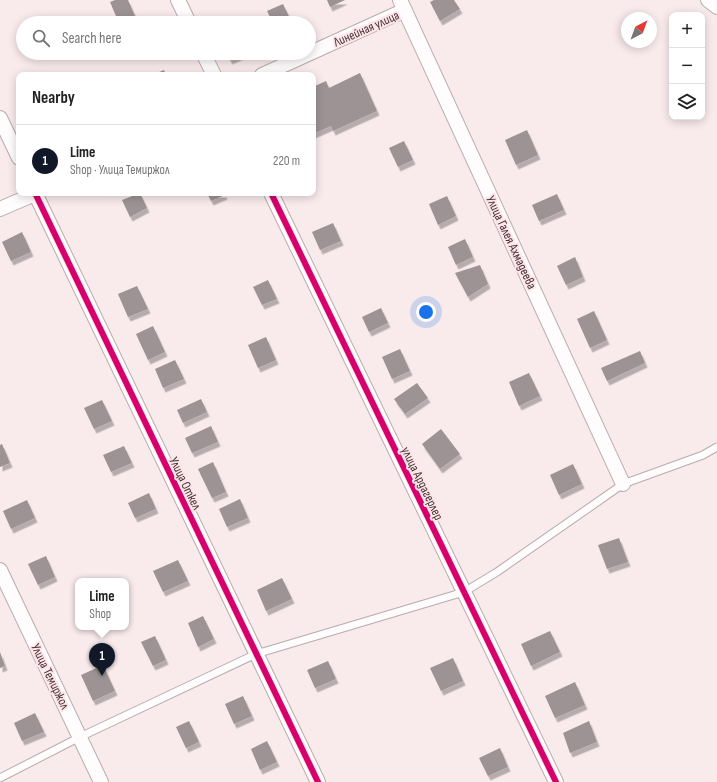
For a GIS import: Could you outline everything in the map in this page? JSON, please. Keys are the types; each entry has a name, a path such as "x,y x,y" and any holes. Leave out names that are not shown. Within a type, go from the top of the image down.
{"street":[{"path":"178,0 186,16"},
{"path":"708,0 717,7"},
{"name":"Линейная улица","path":"316,48 402,5"},
{"name":"Улица Галея Ахмадеева","path":"402,5 623,484"},
{"path":"206,60 212,72"},
{"name":"Линейная улица","path":"268,72 292,60"},
{"path":"0,118 16,152"},
{"path":"0,209 29,196"},
{"name":"Улица Откел","path":"37,196 318,782"},
{"name":"улица Ардагерлер","path":"272,196 556,782"},
{"name":"Улица Темиржол","path":"0,570 101,782"}],"lane":[{"path":"0,778 256,654 464,592 497,572 623,484 703,456 717,447"}],"building":[{"path":"115,0 128,0 135,16 116,16 110,2"},
{"path":"327,0 345,0 330,7"},
{"path":"434,0 454,0 460,9 440,21 430,2"},
{"path":"283,4 289,16 270,16 267,11"},
{"path":"360,73 377,111 333,131 331,126 316,133 316,86 326,81 329,88"},
{"path":"527,130 538,155 516,165 505,140"},
{"path":"404,141 413,160 398,167 389,148"},
{"path":"557,194 564,210 539,221 532,205"},
{"path":"132,196 141,196 147,208 130,217 122,200"},
{"path":"208,196 223,196 211,201"},
{"path":"447,196 456,216 438,225 429,204"},
{"path":"333,223 341,241 320,250 312,232"},
{"path":"22,232 31,252 11,261 2,242"},
{"path":"465,239 473,257 456,265 448,247"},
{"path":"575,257 583,277 566,285 557,266"},
{"path":"480,265 488,284 468,297 455,273"},
{"path":"268,280 277,299 262,305 253,287"},
{"path":"137,286 148,309 128,317 118,294"},
{"path":"381,308 388,323 369,332 362,317"},
{"path":"594,311 607,340 590,348 577,319"},
{"path":"153,326 165,352 148,360 136,334"},
{"path":"266,337 276,360 258,368 248,345"},
{"path":"400,349 410,371 392,379 382,357"},
{"path":"640,351 645,363 607,381 601,368"},
{"path":"175,360 184,379 163,388 155,369"},
{"path":"529,373 540,396 519,406 509,382"},
{"path":"417,383 428,398 405,414 394,399"},
{"path":"201,399 207,412 183,423 177,410"},
{"path":"102,400 112,421 94,429 84,408"},
{"path":"211,426 218,442 192,453 185,438"},
{"path":"441,429 460,454 440,469 422,444"},
{"path":"2,444 10,463 0,467 0,445"},
{"path":"124,446 132,463 111,472 103,455"},
{"path":"213,462 226,492 212,498 198,469"},
{"path":"573,464 582,484 559,495 550,475"},
{"path":"149,493 156,509 135,518 128,503"},
{"path":"240,499 248,518 227,527 219,509"},
{"path":"27,500 35,518 11,529 3,511"},
{"path":"619,538 628,562 607,569 598,545"},
{"path":"46,556 55,577 38,585 28,564"},
{"path":"178,560 188,581 163,592 153,571"},
{"path":"282,578 292,599 266,611 257,590"},
{"path":"203,616 214,639 198,647 188,623"},
{"path":"550,631 560,652 531,666 521,644"},
{"path":"155,636 166,660 153,666 141,642"},
{"path":"0,652 5,666 0,668"},
{"path":"453,658 463,681 441,691 430,668"},
{"path":"328,661 336,679 315,688 307,670"},
{"path":"103,665 115,691 93,701 81,675"},
{"path":"575,682 585,705 555,718 545,696"},
{"path":"243,696 252,716 234,724 225,704"},
{"path":"35,713 44,732 22,741 14,723"},
{"path":"189,721 199,742 186,748 176,727"},
{"path":"589,721 597,742 570,753 563,733"},
{"path":"267,741 277,762 260,770 251,749"},
{"path":"500,748 508,767 488,776 479,758"}],"cycle path":[{"path":"36,196 318,782"},
{"path":"272,196 556,782"}],"place":[{"name":"Lime","path":"102,676"}]}
